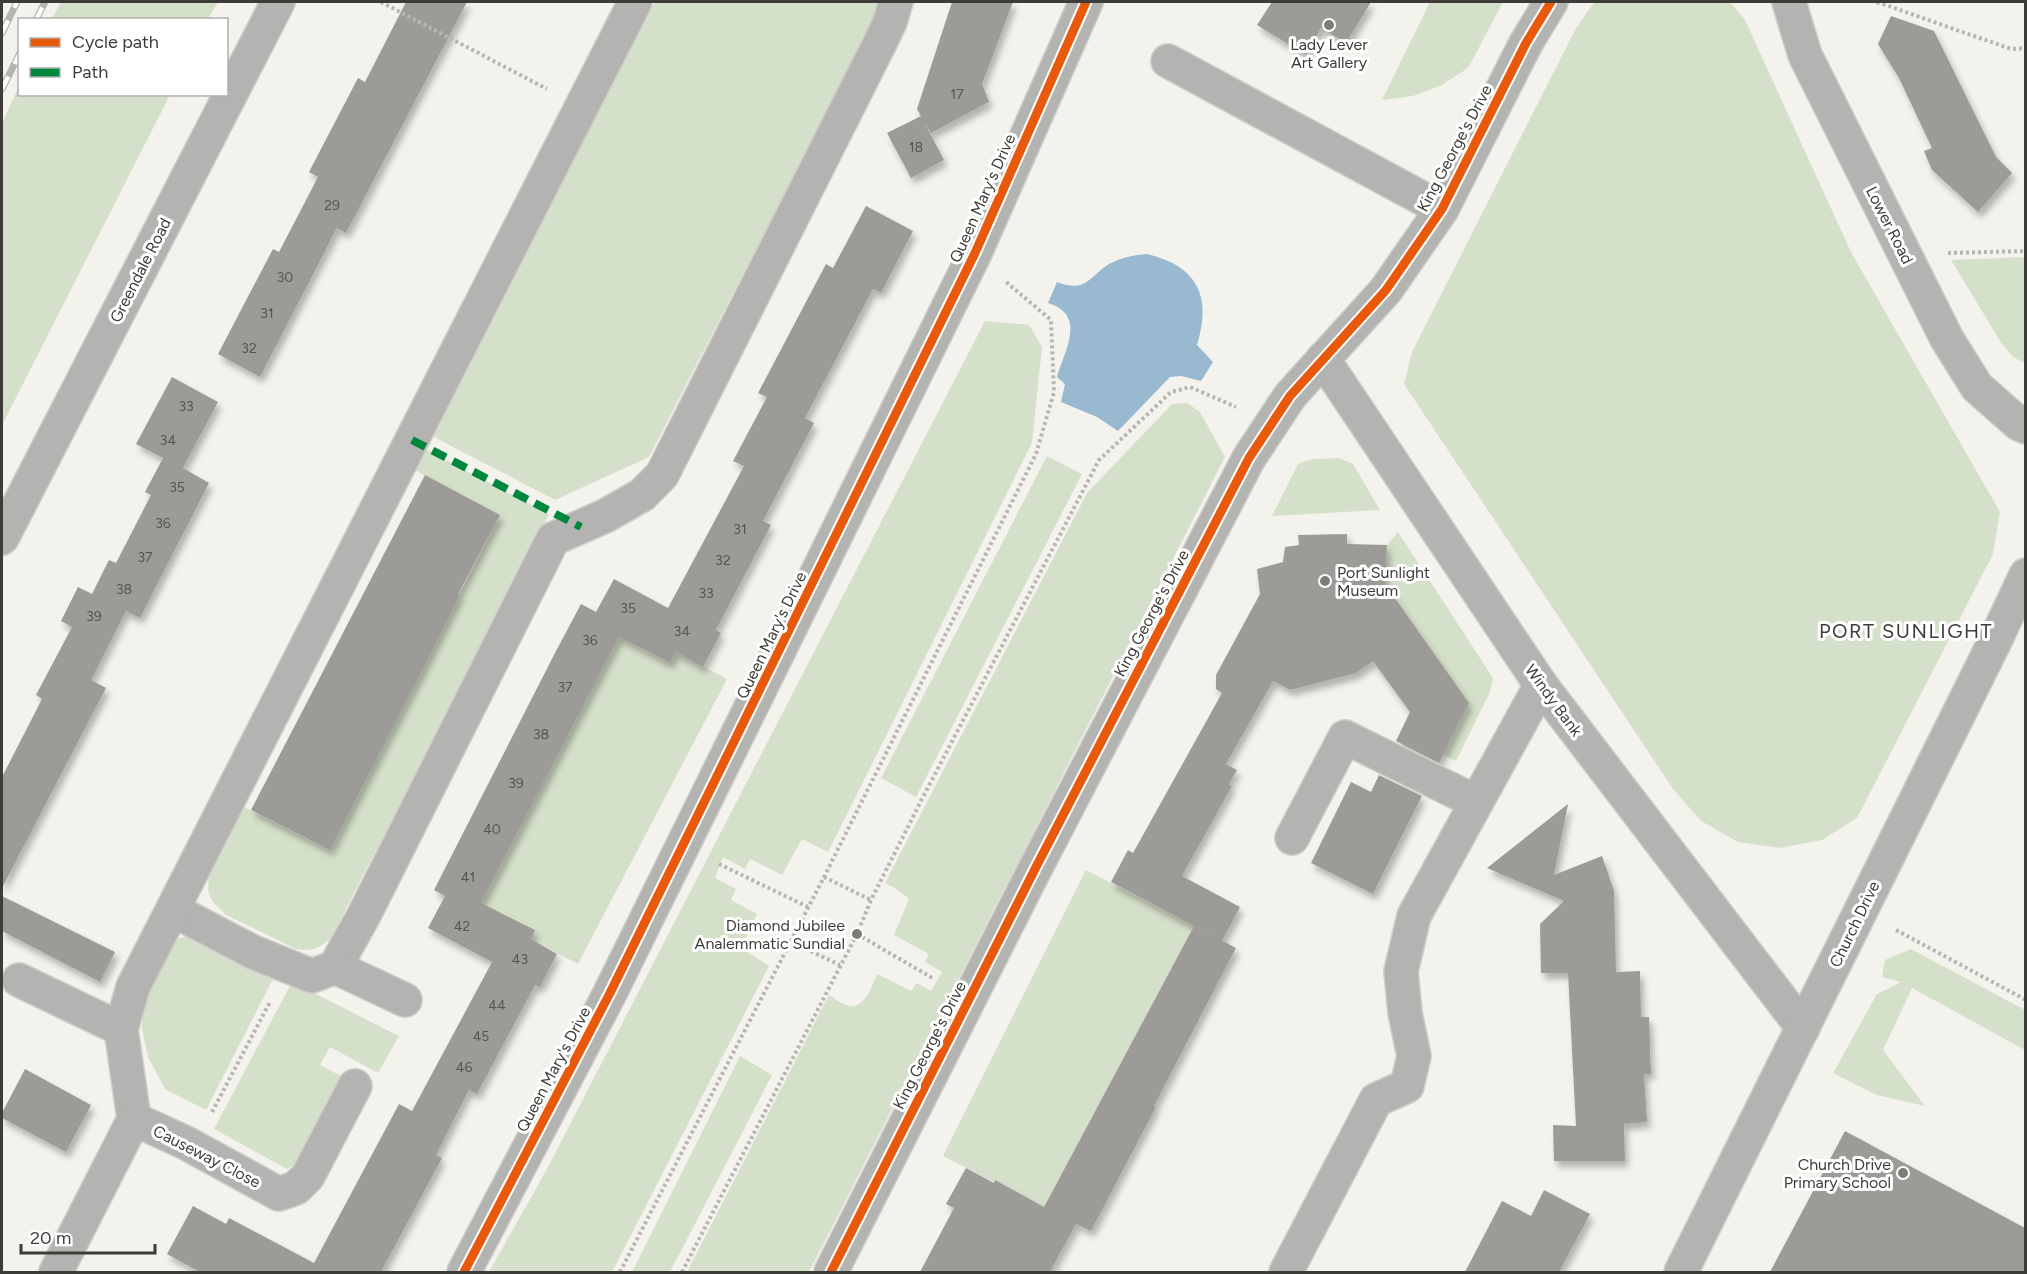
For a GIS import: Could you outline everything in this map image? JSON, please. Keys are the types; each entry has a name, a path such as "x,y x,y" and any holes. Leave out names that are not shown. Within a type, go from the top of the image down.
{"street":[{"name":"Greendale Road","path":"2,538 278,2"},
{"path":"134,1119 121,1029 133,987 634,2"},
{"path":"173,910 253,952 312,976 335,967 364,915 553,539 605,516 642,495 662,474 881,41 896,2"},
{"name":"Queen Mary's Drive","path":"464,1272 684,846 975,253 1086,2"},
{"name":"King George's Drive","path":"831,1272 969,999 1249,458 1290,396 1386,290 1442,209 1526,43 1551,2"},
{"name":"Lower Road","path":"1789,2 1805,55 1947,339 1977,387 2025,427"},
{"path":"1168,61 1442,209"},
{"name":"Windy Bank","path":"1323,359 1541,685 1803,1028"},
{"name":"Church Drive","path":"1681,1272 1993,645 2025,574"},
{"path":"1286,1272 1376,1100 1407,1086 1414,1056 1405,1013 1401,971 1414,916 1541,685"},
{"path":"1292,838 1345,738 1476,802"},
{"path":"335,967 405,1000"},
{"path":"19,980 121,1029"},
{"name":"Causeway Close","path":"56,1272 134,1119 279,1194 296,1188 308,1176 355,1086"}],"path":[{"path":"381,2 580,107"},
{"path":"1877,2 2011,49 2025,48"},
{"path":"1905,254 2025,251"},
{"path":"620,1272 824,877 1035,454 1054,392 1051,320 975,253"},
{"path":"682,1272 857,934 871,900 1099,460 1171,392 1190,387 1254,415 1270,425"},
{"path":"684,846 807,907"},
{"path":"824,877 871,900"},
{"path":"1861,911 2025,1000"},
{"path":"857,934 969,999"},
{"path":"789,941 840,965"},
{"path":"193,1148 289,967"}],"green space":[{"path":"61,2 218,2 209,18 53,18"},
{"path":"655,2 880,2 881,6 649,457 555,500 432,436"},
{"path":"1430,2 1503,2 1468,68 1442,85 1413,96 1382,100"},
{"path":"1596,2 1730,2 1745,20 1851,252 2000,512 1993,554 1857,818 1822,840 1780,848 1738,842 1701,821 1673,789 1404,384 1412,352 1575,30"},
{"path":"18,88 18,96 169,96 2,425 2,123"},
{"path":"2026,257 2025,363 2013,357 2002,344 1951,260"},
{"path":"985,321 1029,325 1042,347 1032,443 828,852 802,839 782,875 750,859 745,869 723,857 715,878 736,889 731,900 757,914 741,948 769,966 612,1272 489,1272 548,1167"},
{"path":"1187,403 1200,412 1225,457 809,1272 687,1272 829,995 846,1005 858,1005 866,997 877,974 911,991 917,983 931,991 942,972 925,962 929,954 894,935 909,899 885,883 1087,493 1172,404"},
{"path":"425,449 549,514 331,938 315,948 296,949 226,915 212,901 208,891 209,871 242,806 330,850 500,515 413,469"},
{"path":"1047,456 1082,474 916,797 881,778"},
{"path":"1339,458 1353,464 1380,510 1272,516 1298,464 1312,459"},
{"path":"1398,532 1493,678 1490,692 1456,761 1443,755 1469,703 1385,584 1387,545"},
{"path":"624,627 638,647 670,663 676,652 727,679 578,964 531,939 535,930 502,913 476,912"},
{"path":"1086,870 1194,926 1044,1207 943,1156"},
{"path":"197,935 275,975 206,1110 165,1089 148,1057 142,1029 143,1002 167,953 179,938"},
{"path":"1911,949 2025,1010 2025,1050 1912,988 1883,1050 1925,1106 1877,1095 1833,1073 1877,994 1901,982 1882,977 1885,960"},
{"path":"292,982 399,1036 378,1073 330,1047 320,1065 343,1077 299,1162 287,1169 214,1129"},
{"path":"740,1056 772,1075 670,1272 632,1272"}],"water":[{"path":"1147,254 1164,259 1178,267 1189,275 1197,286 1203,312 1197,345 1213,362 1201,381 1181,376 1170,377 1118,431 1097,417 1061,402 1065,384 1057,377 1068,345 1070,325 1067,316 1060,309 1048,303 1057,282 1075,286 1082,284 1111,263"}],"building":[{"path":"406,2 467,2 346,233 337,228 260,377 218,354 273,249 279,252 318,177 309,172 358,78 365,82"},
{"path":"952,2 1013,2 982,84 989,102 931,133 924,122 944,160 911,178 887,133 921,116 917,109"},
{"name":"Lady Lever Art Gallery","path":"1272,2 1371,2 1346,43 1321,28 1306,55 1257,25"},
{"path":"1891,16 1934,31 1996,157 2012,173 1978,212 1932,170 1924,151 1932,148 1899,78 1878,44"},
{"path":"866,206 913,231 881,293 873,289 805,418 814,423 763,521 771,525 716,630 721,633 703,667 676,652 670,663 619,637 481,903 535,930 531,939 557,954 540,987 535,985 477,1094 469,1090 436,1155 442,1158 381,1272 200,1272 167,1254 193,1206 226,1224 229,1218 314,1263 399,1104 412,1111 492,962 428,928 445,896 434,890 555,653 581,604 596,612 614,579 668,608 744,466 733,461 767,397 758,393 826,264 833,268"},
{"path":"172,377 218,402 183,468 209,483 140,618 126,611 91,680 106,688 2,888 2,777 42,699 36,695 72,627 61,621 78,587 92,594 109,560 116,563 151,495 145,492 163,458 136,444"},
{"path":"425,475 500,515 330,850 251,810"},
{"path":"1347,534 1347,544 1387,545 1385,584 1469,703 1439,763 1396,741 1410,712 1373,661 1356,673 1290,690 1273,681 1226,764 1237,770 1229,784 1232,786 1182,876 1240,907 1222,941 1111,882 1128,850 1133,853 1222,693 1216,689 1216,675 1260,594 1257,569 1283,562 1285,547 1299,545 1298,535"},
{"path":"1379,775 1422,796 1373,894 1311,863 1351,782 1371,792"},
{"path":"1568,804 1554,875 1602,856 1614,891 1616,972 1640,971 1641,1017 1649,1017 1651,1074 1644,1074 1647,1122 1624,1124 1625,1161 1554,1161 1553,1125 1576,1126 1568,973 1541,973 1540,924 1564,901 1487,868"},
{"path":"2,896 115,952 100,982 2,931"},
{"path":"1194,926 1236,948 1091,1231 1076,1224 1050,1272 920,1272 954,1208 946,1204 966,1168 994,1183 995,1180 1044,1207"},
{"path":"25,1069 91,1105 66,1152 2,1118 2,1113"},
{"path":"1845,1131 2025,1228 2025,1272 1770,1272"},
{"path":"1544,1190 1590,1214 1559,1272 1465,1272 1502,1201 1531,1216"}],"railway":[{"path":"2,33 17,2"},
{"path":"37,18 45,2"},
{"path":"2,89 18,57"}],"marked path":[{"path":"412,440 581,527"}],"cycle path":[{"path":"464,1272 610,993 975,253 1086,2"},
{"path":"831,1272 1036,867 1249,458 1290,396 1386,290 1442,209 1526,43 1551,2"}],"place":[{"name":"Lady Lever Art Gallery","path":"1329,25"},
{"name":"Port Sunlight Museum","path":"1325,581"},
{"name":"Diamond Jubilee Analemmatic Sundial","path":"857,934"},
{"name":"Church Drive Primary School","path":"1903,1173"}],"district":[{"name":"PORT SUNLIGHT","path":"1906,631"}]}
